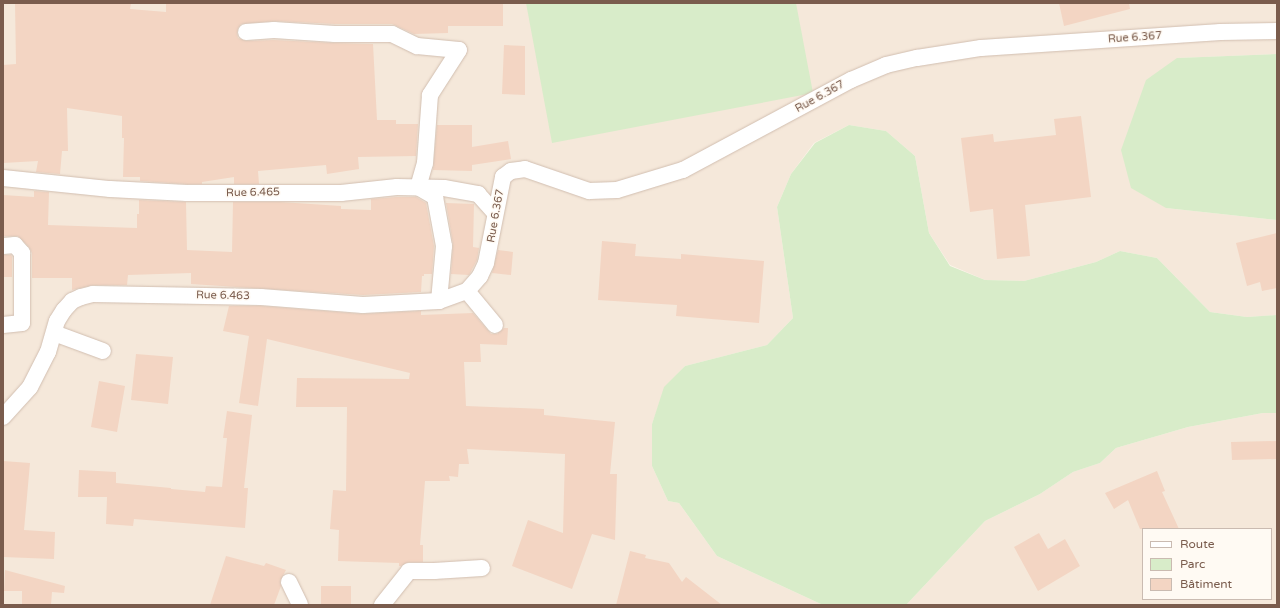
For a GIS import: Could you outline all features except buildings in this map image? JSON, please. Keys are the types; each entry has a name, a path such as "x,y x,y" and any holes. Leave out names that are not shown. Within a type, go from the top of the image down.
{"street":[{"path":"246,32 274,30 335,34 392,34 417,46 459,50 430,95 426,163 418,187 435,197 444,246 440,301"},
{"name":"Rue 6.367","path":"467,291 480,276 486,263 502,177 511,171 525,169 589,191 617,190 683,170 851,80 886,65 898,62 981,48 1220,32 1277,31"},
{"name":"Rue 6.465","path":"3,178 110,189 187,193 341,192 396,187 444,188 478,194 495,213"},
{"path":"3,246 15,245 22,253 22,323 3,325"},
{"path":"467,291 495,325"},
{"name":"Rue 6.463","path":"3,417 30,387 48,352 57,321 72,302 81,297 93,294 261,297 363,305 440,301 467,291"},
{"path":"54,333 103,351"},
{"path":"382,605 409,571 434,572 482,568"},
{"path":"288,582 300,605"}],"shaded area":[{"path":"3,3 1277,3 1277,54 1177,58 1166,208 1277,220 1277,315 1247,317 1210,312 1157,258 1120,251 1096,262 1024,281 985,280 950,265 929,233 915,156 886,131 849,125 814,143 791,174 777,207 793,318 767,345 685,366 665,387 652,424 652,466 668,501 679,503 717,556 823,605 3,605"},
{"path":"1263,413 1277,413 1277,605 906,605 985,521 1040,494 1073,472 1100,463 1116,448 1188,427"}],"green space":[{"path":"526,3 796,3 813,93 552,143"},
{"path":"1277,54 1277,220 1166,208 1131,188 1121,150 1146,80 1177,58"},
{"path":"849,125 886,131 915,156 929,233 950,266 985,280 1024,281 1096,262 1120,251 1157,258 1210,312 1247,317 1277,315 1277,413 1263,413 1188,427 1116,448 1100,463 1073,472 1040,494 985,521 906,605 823,605 717,556 679,503 668,501 652,466 652,424 664,387 685,366 767,345 793,318 777,207 791,174 815,143"}]}
